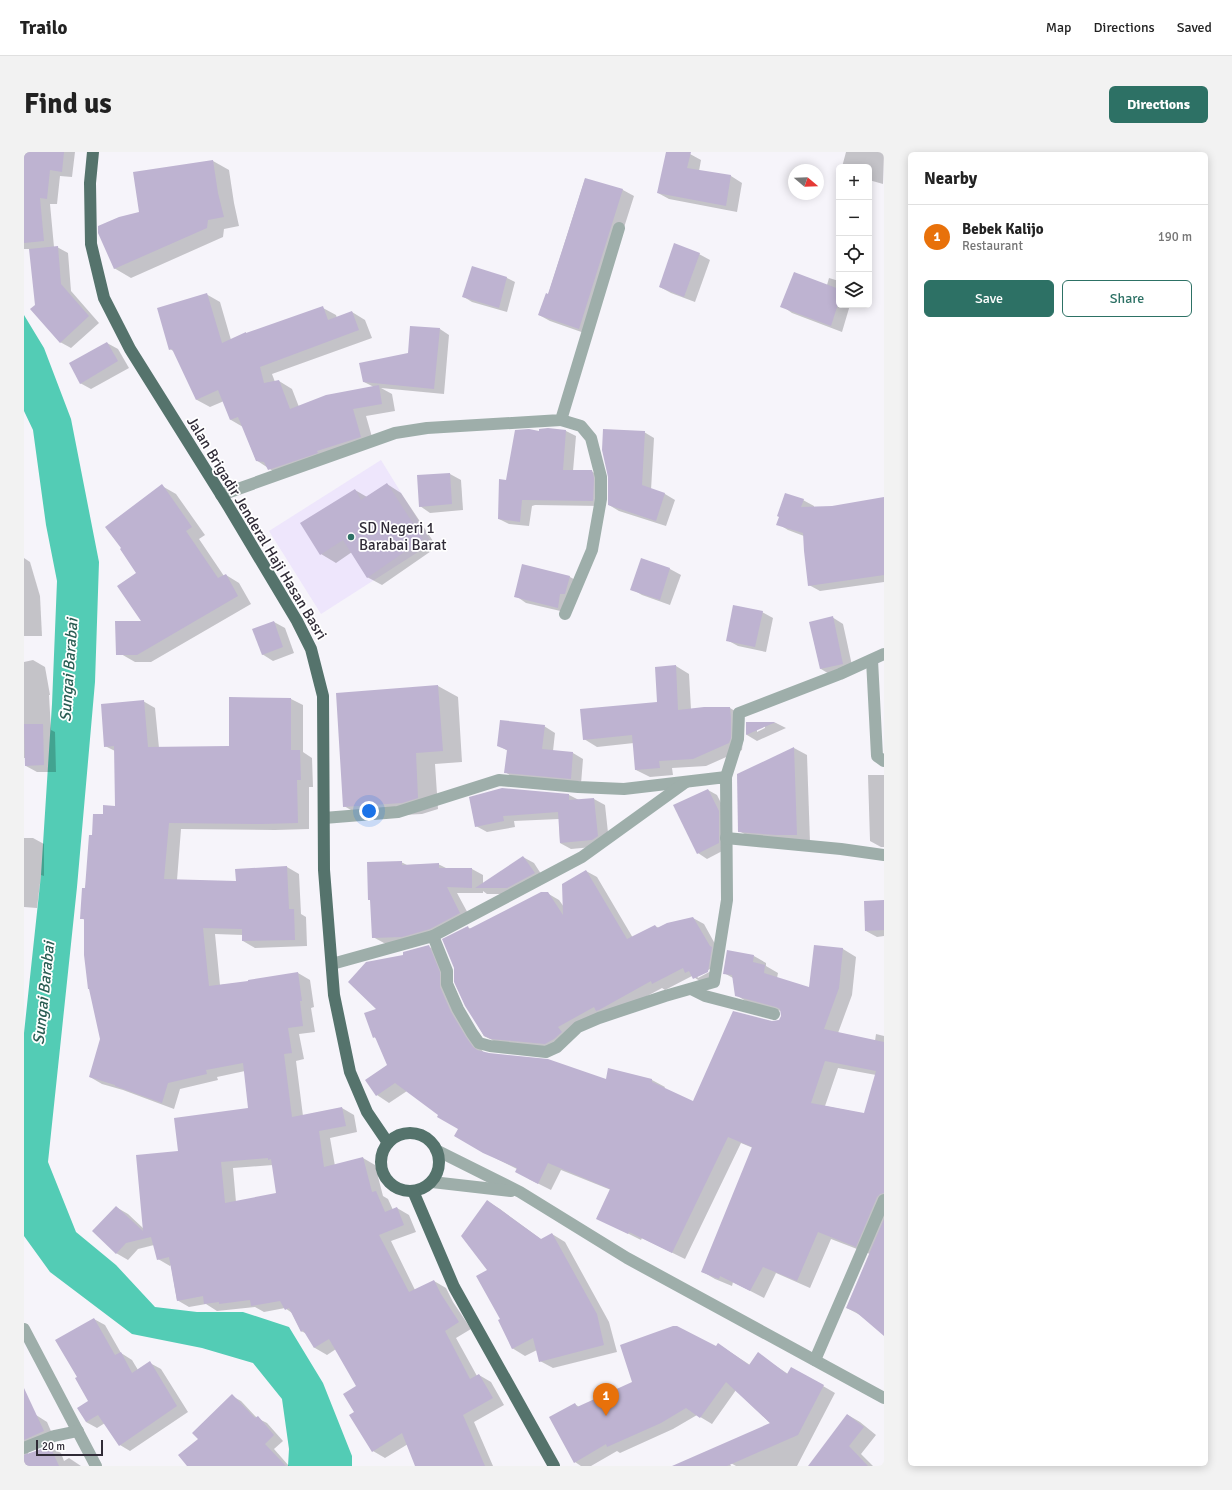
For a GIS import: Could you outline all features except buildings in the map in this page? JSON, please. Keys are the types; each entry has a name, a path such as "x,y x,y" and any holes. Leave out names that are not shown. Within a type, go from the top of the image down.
{"main road":[{"name":"Jalan Brigadir Jenderal Haji Hasan Basri","path":"93,152 90,183 91,244 104,298 130,350 221,495 297,621 311,649 323,696 324,870 334,995 350,1072 367,1112 388,1142"},
{"path":"406,1133 416,1133 432,1144 436,1150 438,1163 432,1182 423,1188 413,1191 403,1190 386,1180 382,1171 381,1161 383,1151 388,1142 396,1136 406,1133"},
{"path":"413,1191 454,1287 554,1466"}],"street":[{"path":"561,420 619,228"},
{"path":"221,495 394,433 434,428 561,420 581,426 591,438 601,477 601,499 592,550 565,614"},
{"path":"434,936 447,971 447,984 458,1009 472,1034 479,1043 490,1046 546,1052 557,1047 578,1027 598,1018 714,982 727,900 726,777 738,739 739,713 840,674 884,654"},
{"path":"872,660 877,756 884,761"},
{"path":"324,818 398,812 499,780 578,787 624,788 726,777"},
{"path":"332,964 434,936 582,857 687,782"},
{"path":"726,838 841,849 884,856"},
{"path":"691,988 705,996 774,1014"},
{"path":"436,1150 520,1192 627,1258 884,1398"},
{"path":"432,1182 520,1192"},
{"path":"815,1360 884,1200"},
{"path":"24,1329 96,1466"},
{"path":"24,1448 54,1436 78,1431"}],"shaded area":[{"name":"SD Negeri 1 Barabai Barat","path":"381,460 432,543 321,614 269,531"}],"water":[{"name":"Sungai Barabai","path":"24,315 44,348 71,419 99,562 95,682 77,887 48,1162 76,1232 116,1265 155,1307 197,1312 243,1312 289,1327 323,1383 352,1456 352,1466 288,1466 289,1449 282,1399 253,1363 202,1348 132,1334 50,1272 24,1236 24,1033 41,875 52,704 57,581 46,525 33,430 24,411"}],"place":[{"name":"SD Negeri 1 Barabai Barat","path":"351,537"},
{"name":"Bebek Kalijo","path":"606,1416"}]}
